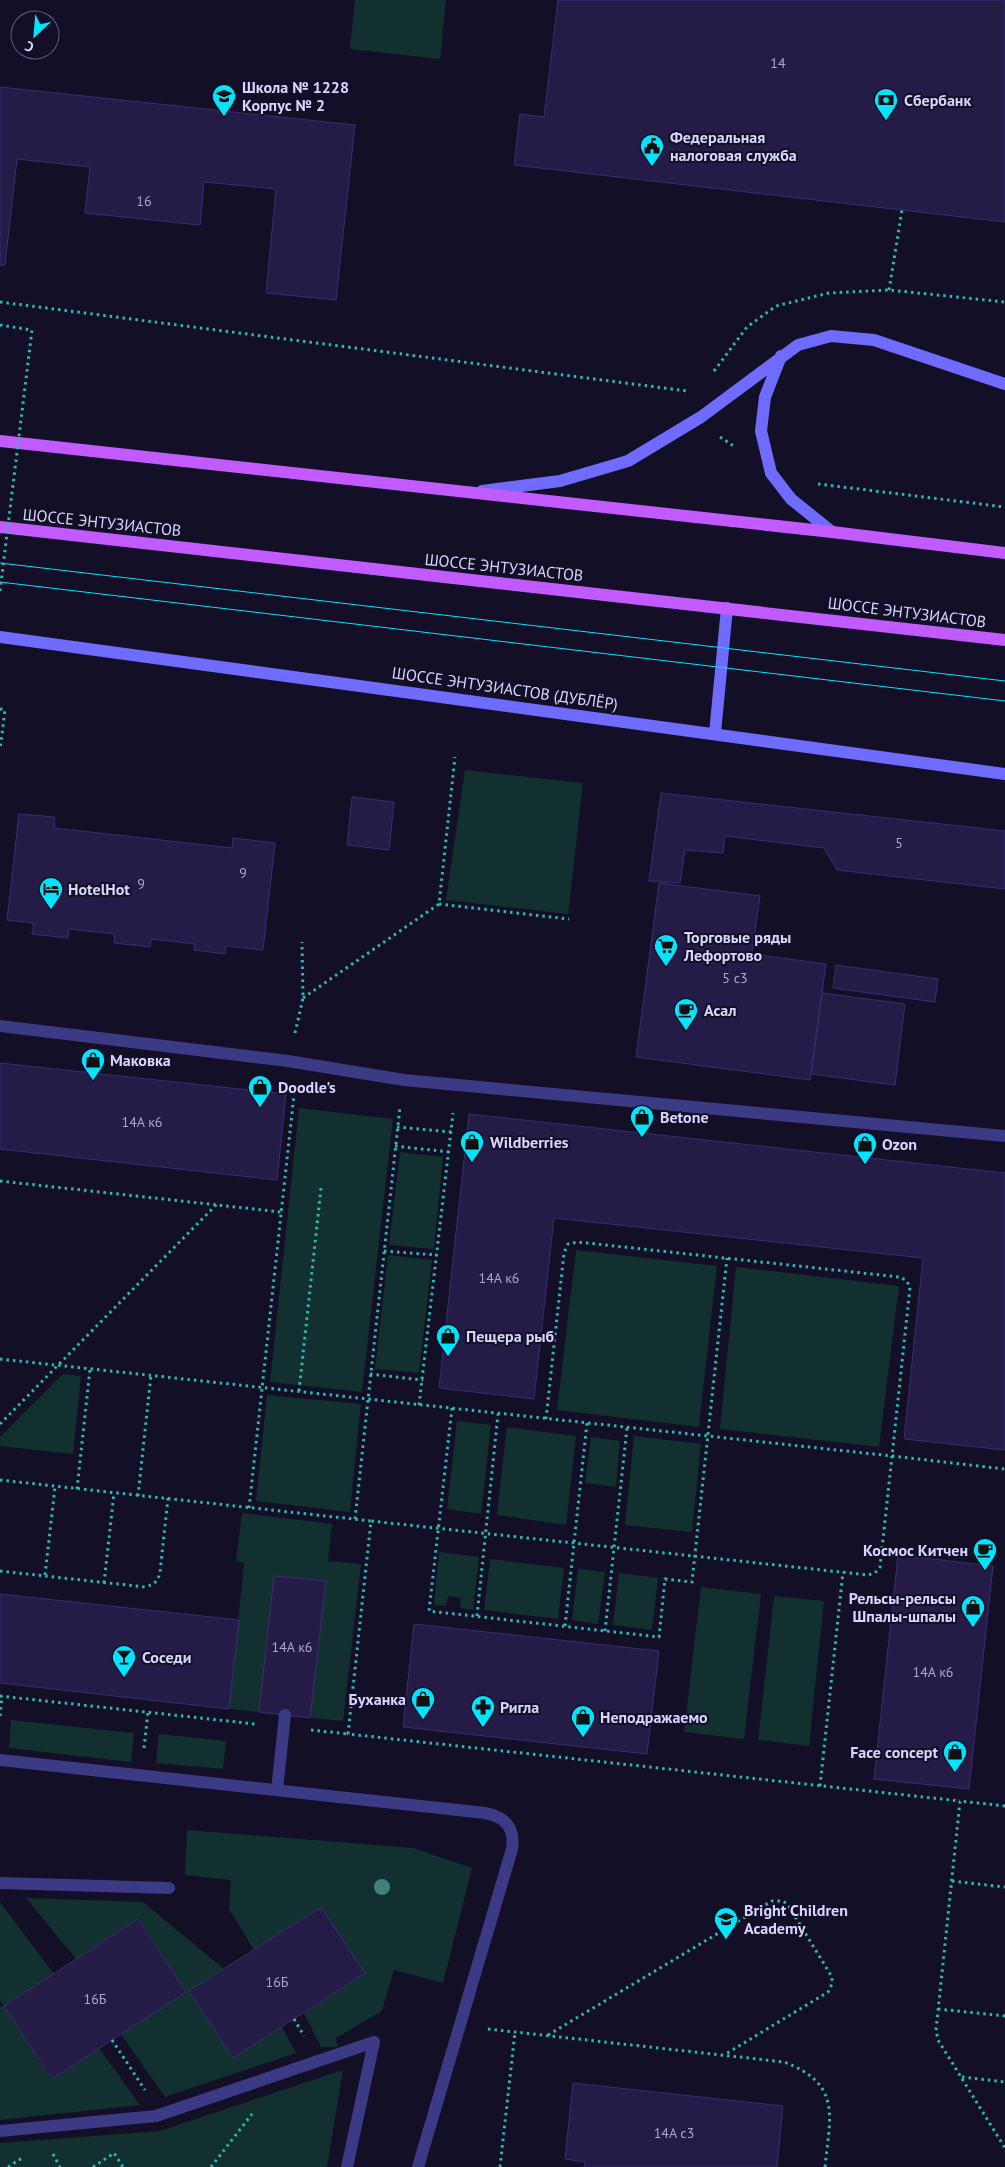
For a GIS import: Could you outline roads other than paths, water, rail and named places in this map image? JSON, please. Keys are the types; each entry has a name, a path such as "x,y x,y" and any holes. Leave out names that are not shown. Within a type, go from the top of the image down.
{"main road":[{"path":"0,441 832,532 1005,553"},
{"name":"ШОССЕ ЭНТУЗИАСТОВ","path":"0,527 1005,640"}],"street":[{"path":"472,492 560,481 628,460 701,416 798,344 831,336 874,340 1005,384"},
{"path":"781,356 765,397 761,430 771,473 791,499 832,532"},
{"path":"715,733 728,608"},
{"name":"ШОССЕ ЭНТУЗИАСТОВ (ДУБЛЁР)","path":"0,637 1005,774"}],"lane":[{"path":"0,1026 288,1061 404,1080 1005,1136"},
{"path":"277,1790 284,1721"},
{"path":"0,1760 485,1813 497,1816 510,1829 514,1838 512,1849 418,2167"},
{"path":"0,1883 169,1888"},
{"path":"0,2131 161,2114 374,2042 347,2167"}],"tram line":[{"path":"0,563 1005,681"},
{"path":"0,582 1005,701"}],"place":[{"name":"Школа № 1228 Корпус № 2","path":"224,117"},
{"name":"Сбербанк","path":"886,121"},
{"name":"Федеральная налоговая служба","path":"652,167"},
{"name":"HotelHot","path":"51,910"},
{"name":"Торговые ряды Лефортово","path":"666,967"},
{"name":"Асал","path":"686,1031"},
{"name":"Маковка","path":"93,1081"},
{"name":"Doodle's","path":"260,1108"},
{"name":"Betone","path":"642,1138"},
{"name":"Wildberries","path":"472,1163"},
{"name":"Ozon","path":"865,1165"},
{"name":"Пещера рыб","path":"448,1357"},
{"name":"Космос Китчен","path":"985,1571"},
{"name":"Рельсы-рельсы Шпалы-шпалы","path":"973,1628"},
{"name":"Соседи","path":"124,1678"},
{"name":"Буханка","path":"423,1720"},
{"name":"Ригла","path":"483,1728"},
{"name":"Неподражаемо","path":"583,1738"},
{"name":"Face concept","path":"955,1773"},
{"name":"Bright Children Academy","path":"726,1940"}]}
